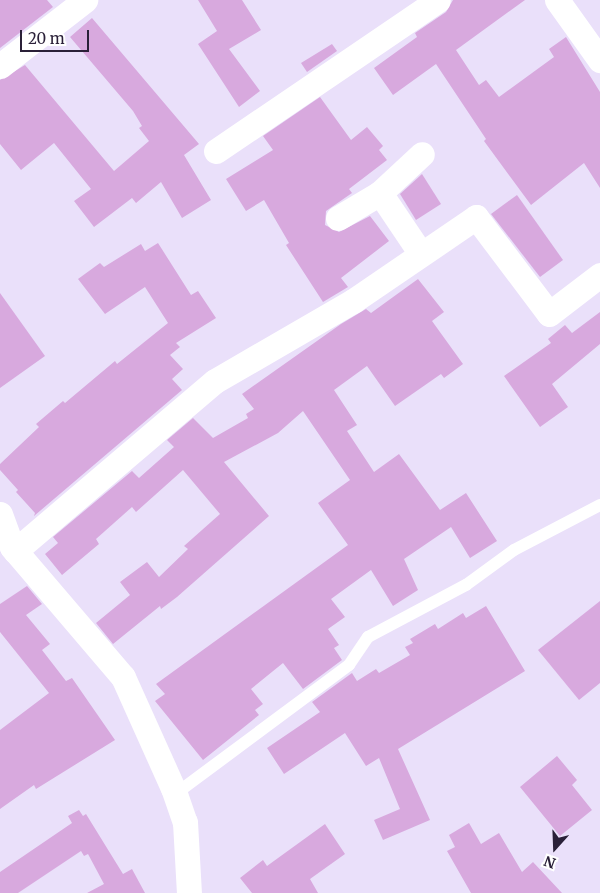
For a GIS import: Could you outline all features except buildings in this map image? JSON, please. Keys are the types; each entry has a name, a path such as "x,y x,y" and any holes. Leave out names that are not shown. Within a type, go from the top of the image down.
{"street":[{"path":"0,66 85,0"},
{"path":"216,151 438,0"},
{"path":"557,0 596,45"},
{"path":"338,218 380,193 422,154"},
{"path":"380,193 421,254"},
{"path":"15,551 215,381 353,301 476,217 549,314 600,275"},
{"path":"0,514 15,551 123,677 185,822 189,893"}],"lane":[{"path":"174,795 349,664 368,636 466,585 514,550 600,505"}]}
